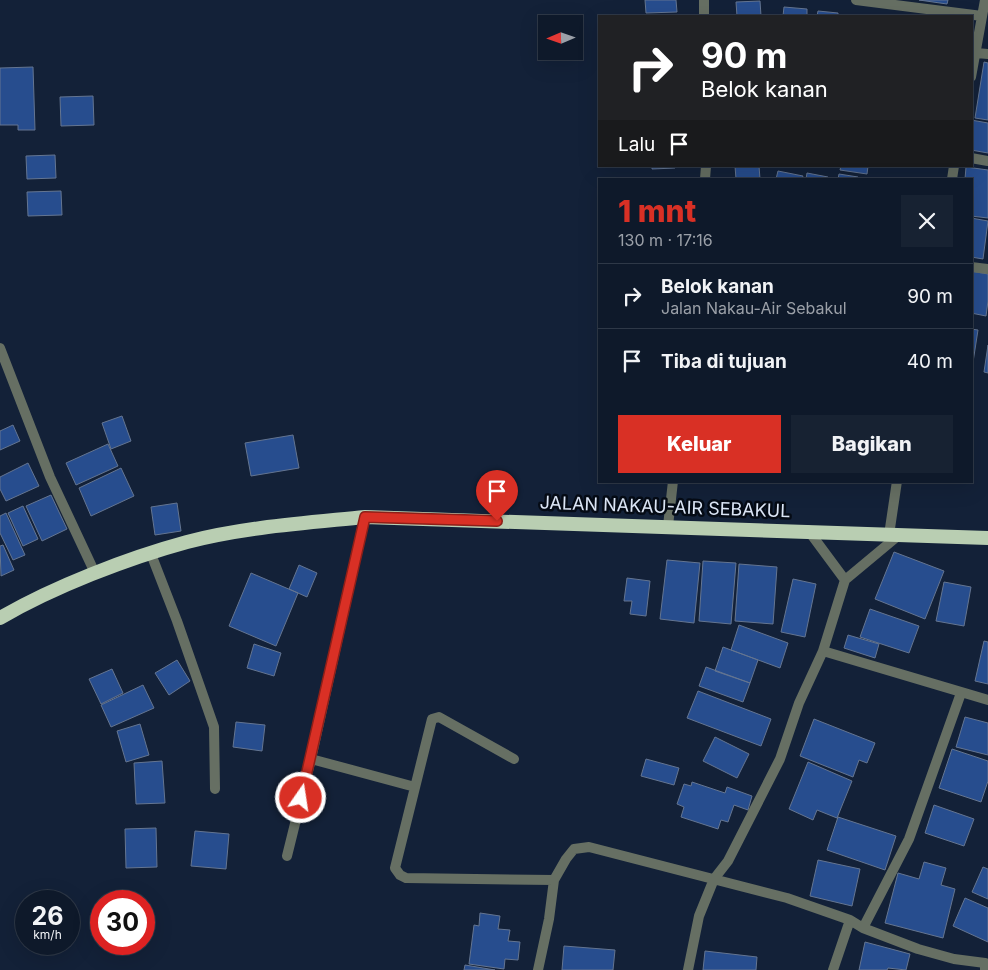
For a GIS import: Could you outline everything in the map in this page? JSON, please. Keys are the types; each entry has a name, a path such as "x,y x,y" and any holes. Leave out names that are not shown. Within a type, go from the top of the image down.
{"highway":[{"name":"JALAN NAKAU-AIR SEBAKUL","path":"0,618 95,573 188,542 262,528 365,517 808,530 925,537 988,538"}],"street":[{"path":"704,0 704,15"},
{"path":"856,0 982,16"},
{"path":"973,67 985,0"},
{"path":"976,53 988,54"},
{"path":"973,158 988,161"},
{"path":"973,267 988,269"},
{"path":"0,348 50,477 95,573"},
{"path":"668,526 673,483"},
{"path":"688,970 699,916 714,879 728,861 780,759 799,703 824,651 845,580 894,535 897,483"},
{"path":"288,856 365,517"},
{"path":"808,530 845,580"},
{"path":"151,554 184,639 214,727 215,789"},
{"path":"824,651 988,700"},
{"path":"863,928 908,839 961,693"},
{"path":"514,759 438,716 432,719 396,868 400,875 406,878 554,880"},
{"path":"311,759 415,787"},
{"path":"538,970 549,919 554,880 566,858 574,849 588,847 787,898 850,920 863,928 918,949 986,965"},
{"path":"833,970 850,920"}],"building":[{"path":"645,0 676,0 677,12 646,13"},
{"path":"919,0 948,0 947,4"},
{"path":"760,1 761,15 737,15 736,2"},
{"path":"784,7 807,9 807,15 783,15"},
{"path":"818,11 838,13 838,15 817,15"},
{"path":"984,62 988,63 988,120 975,118"},
{"path":"33,67 35,130 18,130 18,125 0,125 0,68"},
{"path":"93,96 94,125 61,126 60,97"},
{"path":"973,120 988,123 988,153 973,150"},
{"path":"55,155 56,178 27,179 26,156"},
{"path":"652,167 675,167 675,168 652,169"},
{"path":"735,167 759,167 760,178 736,178"},
{"path":"841,167 868,167 867,174 840,170"},
{"path":"966,167 988,170 988,218 973,216 973,178 965,178"},
{"path":"778,171 803,176 802,178 776,178"},
{"path":"807,173 828,177 828,178 806,178"},
{"path":"839,174 858,177 858,178 838,178"},
{"path":"61,191 62,215 28,216 27,192"},
{"path":"973,218 988,221 983,259 973,257"},
{"path":"973,271 988,274 986,316 973,313"},
{"path":"973,329 978,330 973,362"},
{"path":"988,345 988,373 984,372"},
{"path":"122,416 131,441 111,449 102,423"},
{"path":"13,425 20,441 0,450 0,431"},
{"path":"293,435 299,468 251,476 245,443"},
{"path":"108,444 118,466 76,485 66,463"},
{"path":"28,463 39,486 6,501 0,489 0,477"},
{"path":"121,468 134,496 91,516 79,488"},
{"path":"51,495 67,529 42,541 26,506"},
{"path":"177,503 181,531 155,535 151,507"},
{"path":"23,506 38,539 23,546 8,513"},
{"path":"6,513 25,555 13,560 0,533 0,516"},
{"path":"3,545 14,570 1,576 0,546"},
{"path":"894,552 944,571 925,619 875,599"},
{"path":"667,560 700,563 694,623 660,619"},
{"path":"703,561 736,563 731,624 699,621"},
{"path":"739,564 777,567 773,624 735,621"},
{"path":"299,565 317,573 307,597 289,589"},
{"path":"251,573 298,593 276,646 229,626"},
{"path":"627,578 650,581 646,616 630,614 632,601 624,601"},
{"path":"793,579 816,584 805,637 781,632"},
{"path":"944,582 971,587 964,626 936,621"},
{"path":"870,609 919,626 909,653 860,637"},
{"path":"739,625 788,643 780,668 731,650"},
{"path":"848,635 879,644 875,658 844,648"},
{"path":"984,641 988,642 988,684 975,681"},
{"path":"254,644 281,653 274,676 247,668"},
{"path":"723,647 758,660 750,683 715,671"},
{"path":"177,660 190,681 169,695 155,673"},
{"path":"706,667 750,683 743,702 699,686"},
{"path":"112,669 123,693 101,704 89,679"},
{"path":"143,685 154,708 111,727 101,705"},
{"path":"698,691 771,719 761,746 687,718"},
{"path":"965,717 988,723 988,755 956,747"},
{"path":"814,719 875,743 867,763 859,760 853,777 800,756"},
{"path":"236,722 265,725 262,751 233,747"},
{"path":"140,724 149,755 126,762 117,731"},
{"path":"715,737 749,754 737,778 703,761"},
{"path":"952,749 988,761 988,781 981,802 939,788"},
{"path":"646,759 679,768 674,785 641,776"},
{"path":"162,761 165,803 136,804 134,763"},
{"path":"808,762 852,781 837,818 817,810 813,820 789,809"},
{"path":"692,782 725,793 727,787 752,796 748,810 734,805 728,822 721,820 718,829 681,817 684,807 677,804 684,784 691,786"},
{"path":"934,805 974,819 964,846 925,833"},
{"path":"838,817 896,836 885,870 827,850"},
{"path":"156,828 157,867 126,868 125,829"},
{"path":"195,831 229,834 226,869 191,866"},
{"path":"818,860 860,869 852,906 810,896"},
{"path":"924,862 946,868 941,885 955,889 943,938 885,923 898,873 919,879"},
{"path":"983,867 988,869 988,899 972,892"},
{"path":"965,898 988,908 988,942 953,926"},
{"path":"480,913 500,916 498,929 510,930 508,941 520,942 518,960 505,959 504,969 469,964 474,925 479,926"},
{"path":"865,942 910,954 906,970 888,968 887,970 859,970"},
{"path":"564,946 615,950 613,970 562,970"},
{"path":"705,951 757,957 756,970 703,970"},
{"path":"465,965 495,970 464,970"}],"route":[{"path":"301,798 365,517 497,521"}]}
